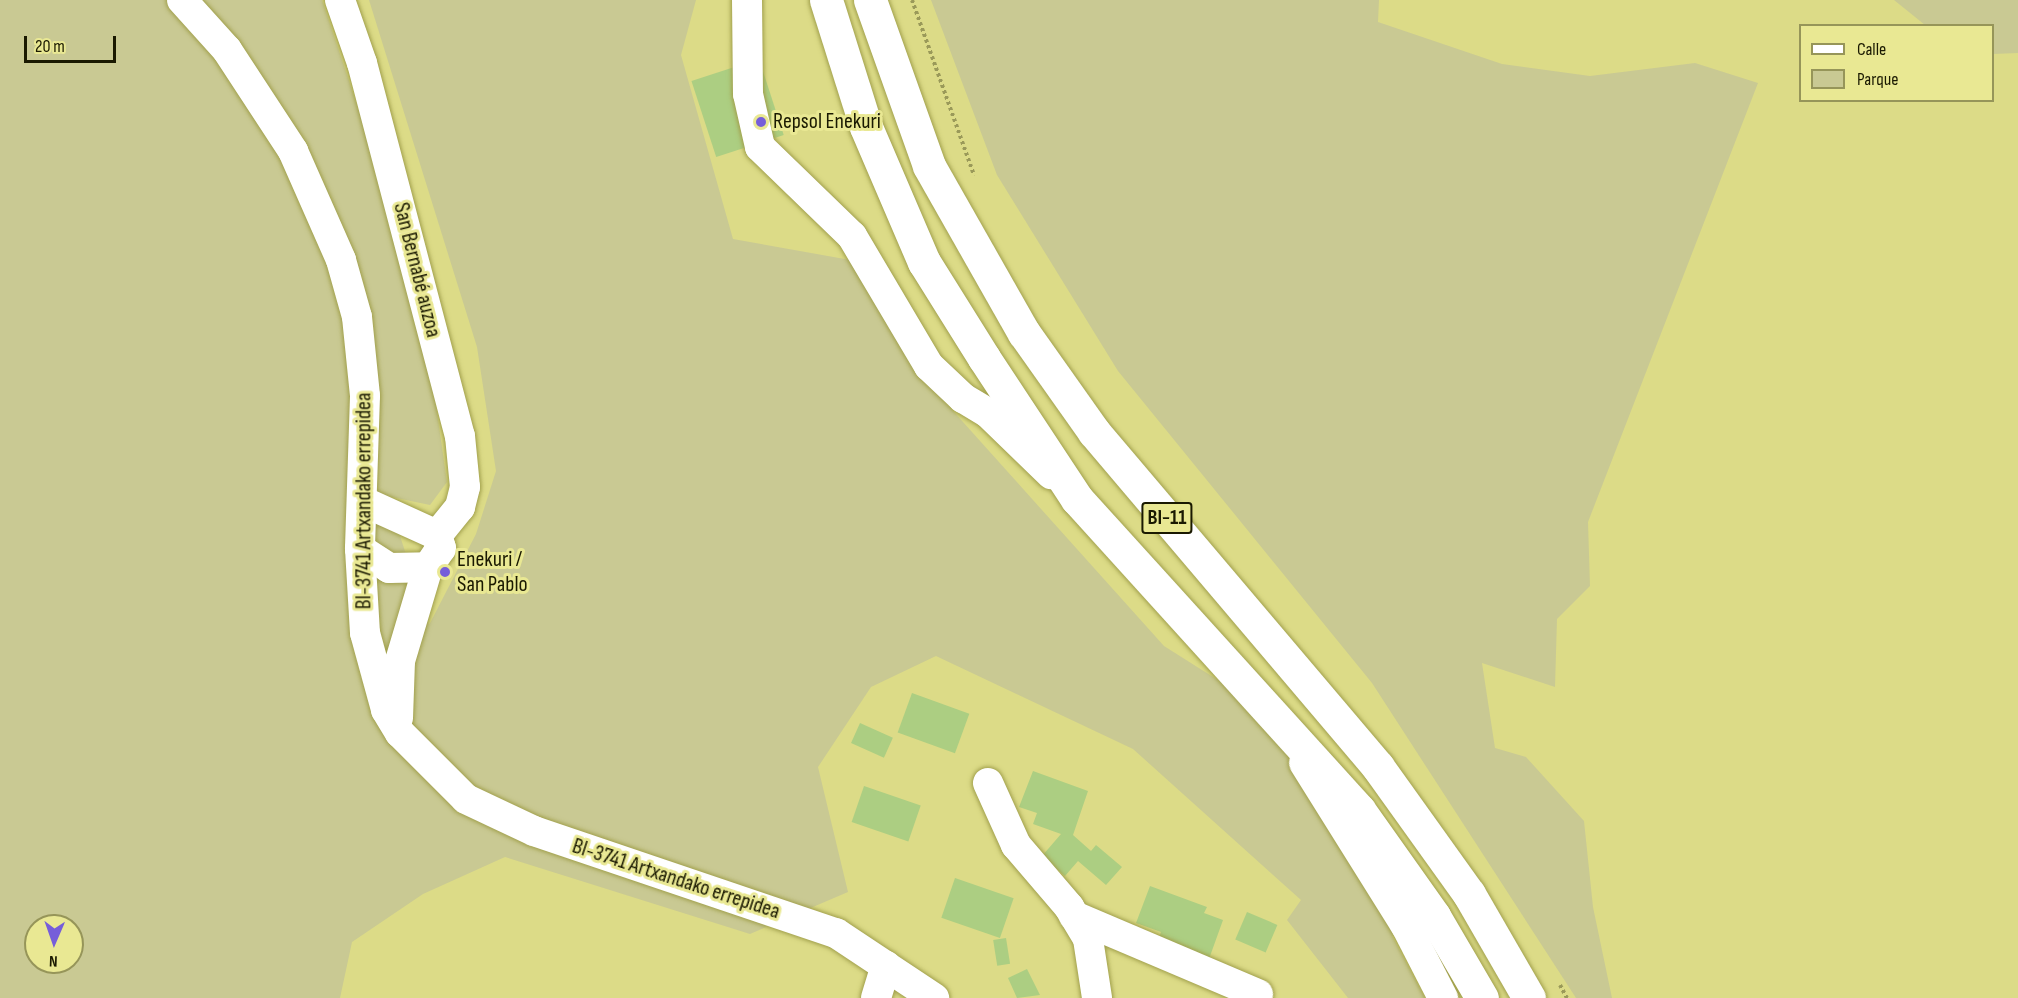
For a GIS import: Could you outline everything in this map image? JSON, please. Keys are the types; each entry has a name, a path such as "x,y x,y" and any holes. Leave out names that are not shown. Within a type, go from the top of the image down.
{"main road":[{"name":"BI-11","path":"826,0 866,127 924,262 1077,500 1359,810 1434,916 1482,998"},
{"name":"BI-11","path":"870,0 897,84 929,166 1024,333 1094,432 1378,767 1469,894 1529,998"}],"street":[{"name":"BI-3741 Artxandako errepidea","path":"182,0 227,50 293,151 341,260 357,316 365,396 360,549 365,633 386,710 400,733 466,799 534,831 836,933 934,998"},
{"name":"San Bernabé auzoa","path":"340,0 365,74 460,435 465,487 460,507 437,535"},
{"path":"747,0 748,94 760,147 852,236 929,366 963,398 988,413 1077,500"},
{"path":"888,0 897,84"},
{"path":"362,501 406,524 437,535 441,548 428,567 400,661 400,733"},
{"path":"406,524 379,532 360,549 389,568 428,567"},
{"path":"1273,715 1406,926 1443,998"},
{"path":"988,783 1016,845 1074,916 1088,939 1097,998"},
{"path":"1074,916 1258,994"},
{"path":"876,998 886,965"}],"path":[{"path":"912,0 979,188"},
{"path":"1554,973 1567,998"}],"green space":[{"path":"0,0 322,0 420,294 447,482 430,505 387,496 429,625 476,534 496,471 477,347 369,0 696,0 681,55 733,239 867,263 919,373 1164,646 1273,715 1406,926 1392,936 1425,998 1348,998 1287,920 1301,900 1133,749 936,656 871,687 818,767 848,892 750,934 505,857 423,894 352,942 340,998 0,998"},
{"path":"931,0 1379,0 1378,22 1502,64 1590,76 1695,63 1758,83 1588,522 1590,586 1557,619 1555,687 1482,663 1495,748 1526,757 1584,821 1593,907 1612,998 1576,998 1372,683 1118,371 997,175"},
{"path":"1894,0 2018,0 2018,53 1994,54 1994,24 1924,24"}],"building":[{"path":"759,59 784,135 716,157 691,81"},
{"path":"912,693 969,714 955,753 898,732"},
{"path":"860,723 893,738 884,758 851,743"},
{"path":"1033,771 1088,791 1073,835 1091,851 1096,845 1122,867 1106,885 1078,861 1065,876 1042,856 1061,834 1033,824 1037,813 1019,807"},
{"path":"864,786 921,806 908,841 852,822"},
{"path":"955,878 1014,898 1000,938 941,918"},
{"path":"1150,886 1207,907 1204,913 1223,920 1209,959 1158,941 1161,932 1136,923"},
{"path":"1247,912 1277,925 1266,953 1235,940"},
{"path":"1006,938 1010,964 997,966 993,940"},
{"path":"1027,969 1040,995 1017,998 1008,978"}],"place":[{"name":"Repsol Enekuri","path":"761,122"},
{"name":"Enekuri / San Pablo","path":"445,572"}]}
